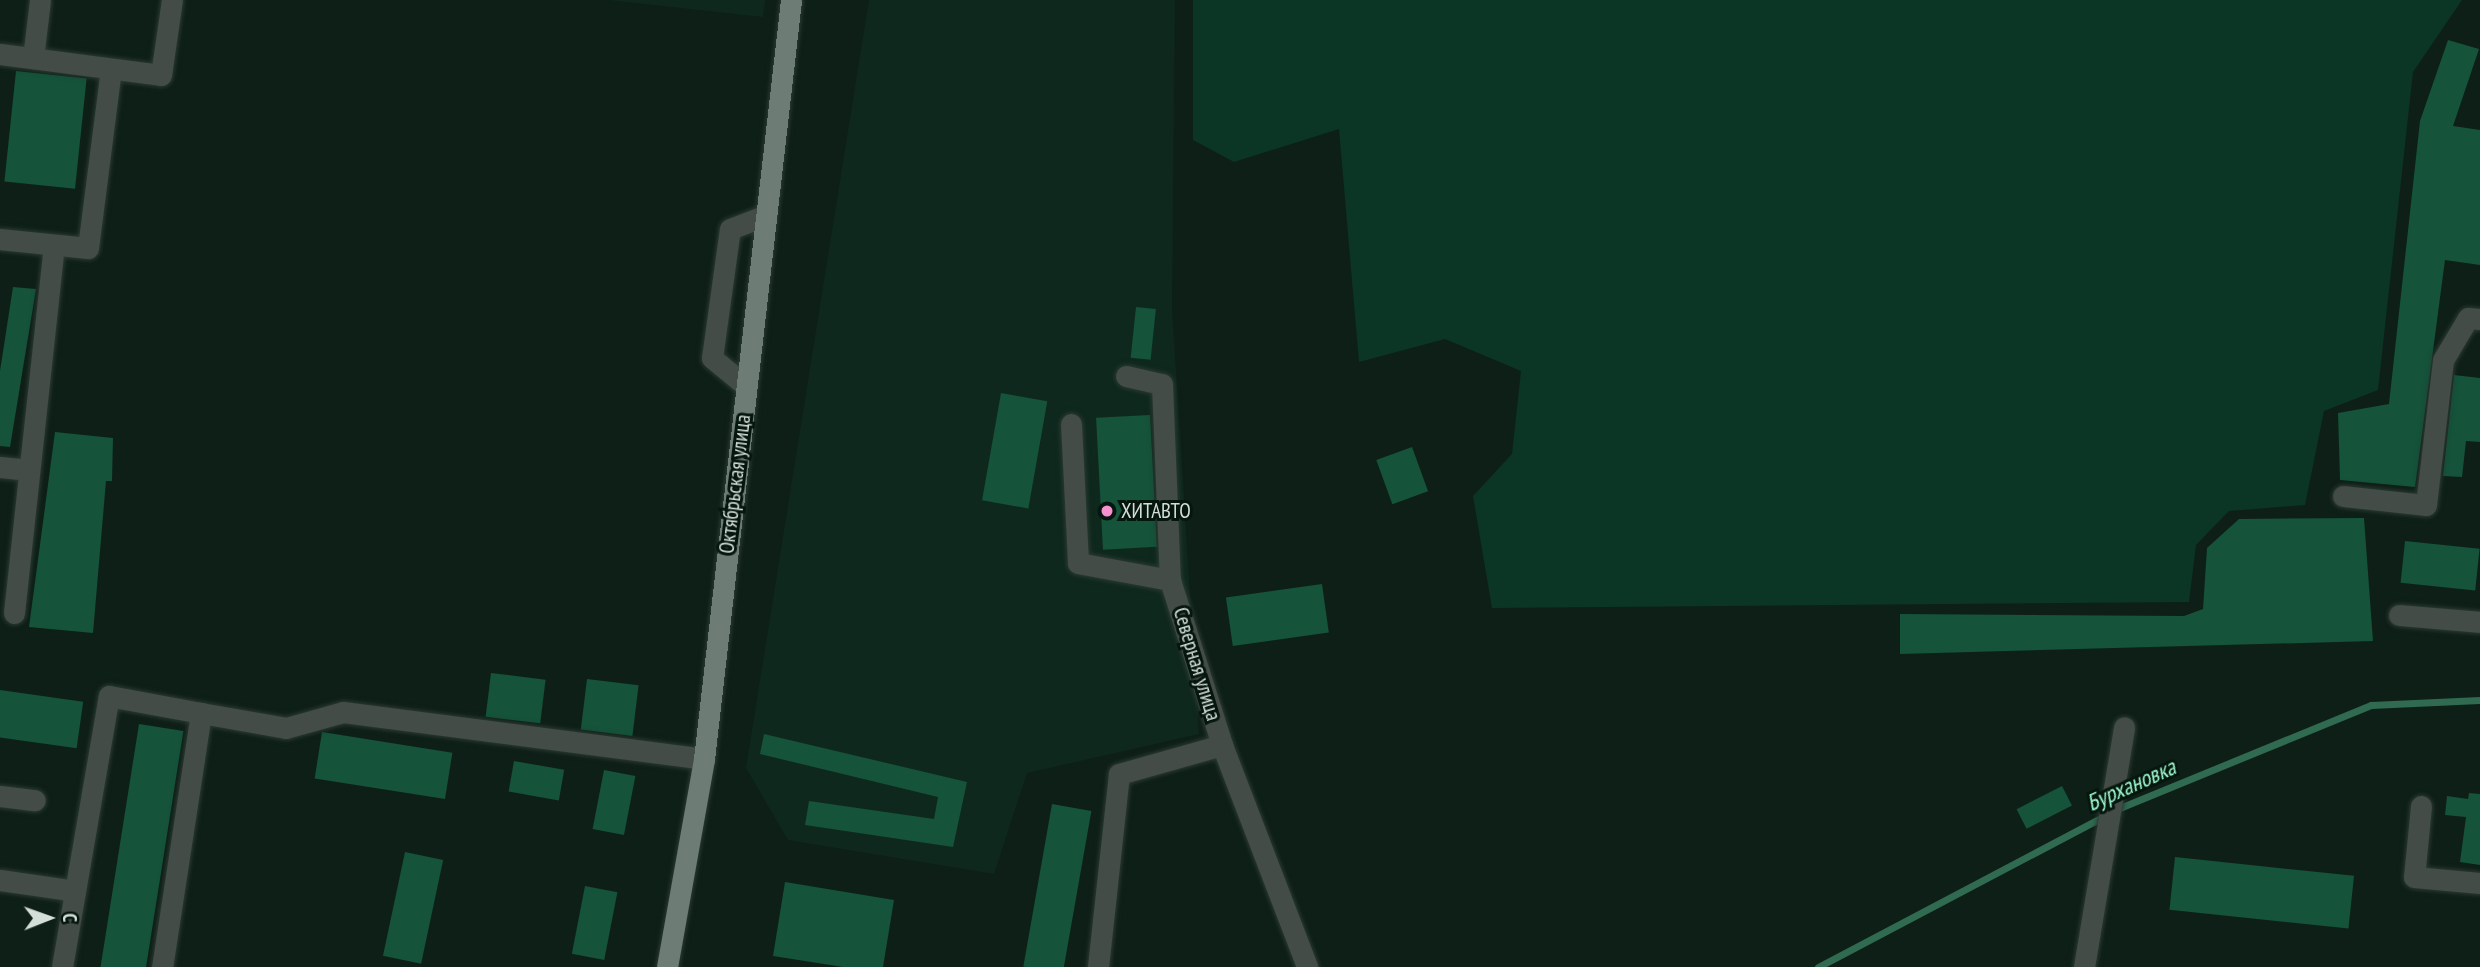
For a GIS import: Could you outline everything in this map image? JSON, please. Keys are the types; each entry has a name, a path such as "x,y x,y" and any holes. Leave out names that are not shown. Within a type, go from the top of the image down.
{"main road":[{"name":"Октябрьская улица","path":"667,967 704,759 791,0"}],"street":[{"path":"33,58 40,0"},
{"path":"0,54 161,75 172,0"},
{"path":"0,239 88,248 111,69"},
{"path":"746,386 712,358 730,229 766,215"},
{"path":"14,613 54,244"},
{"path":"2343,496 2426,505 2443,360 2468,318 2480,319"},
{"name":"Северная улица","path":"1126,376 1162,384 1170,580 1222,745 1307,967"},
{"path":"1071,424 1078,563 1170,580"},
{"path":"0,467 29,470"},
{"path":"2399,615 2480,622"},
{"path":"62,967 108,696 286,728 343,712 704,759"},
{"path":"162,967 201,713"},
{"path":"2084,967 2124,727"},
{"path":"1098,967 1119,774 1222,745"},
{"path":"0,796 36,800"},
{"path":"2421,806 2414,877 2480,883"},
{"path":"0,880 75,891"}],"shaded area":[{"path":"608,0 765,0 763,17"},
{"path":"869,0 1175,0 1172,309 1199,734 1027,773 994,874 788,840 746,768"},
{"path":"1193,0 2462,0 2413,72 2378,390 2324,411 2305,505 2229,511 2196,545 2189,602 1492,608 1473,496 1512,454 1521,371 1445,339 1359,362 1339,129 1234,162 1193,140"}],"building":[{"path":"2448,40 2479,49 2453,126 2480,130 2480,265 2445,260 2415,487 2340,480 2338,413 2389,404 2420,121"},
{"path":"16,71 87,78 75,189 4,181"},
{"path":"13,287 36,289 10,447 0,446 0,371"},
{"path":"1136,307 1156,309 1151,360 1131,358"},
{"path":"2454,375 2480,378 2480,442 2466,441 2462,477 2443,476"},
{"path":"1001,393 1047,401 1028,509 982,500"},
{"path":"1150,415 1157,547 1103,550 1096,418"},
{"path":"55,432 113,438 112,481 106,481 93,633 29,627"},
{"path":"1412,447 1428,491 1392,504 1376,460"},
{"path":"2364,518 2373,641 1900,654 1900,614 2184,616 2203,609 2207,548 2239,519"},
{"path":"2405,541 2480,549 2475,591 2401,583"},
{"path":"1322,584 1329,633 1233,646 1226,597"},
{"path":"491,673 546,680 540,723 486,717"},
{"path":"587,679 639,685 632,736 581,730"},
{"path":"0,690 83,702 77,748 0,737"},
{"path":"139,724 183,731 146,967 101,967"},
{"path":"322,732 452,753 445,799 315,778"},
{"path":"764,734 967,782 953,847 805,825 809,801 934,819 938,797 760,754"},
{"path":"514,761 564,770 559,800 509,792"},
{"path":"604,770 635,776 624,835 593,829"},
{"path":"2062,786 2072,806 2027,829 2017,809"},
{"path":"2469,793 2480,794 2480,865 2460,862 2466,817 2445,815 2447,796 2468,799"},
{"path":"1052,804 1091,811 1064,967 1023,966"},
{"path":"405,852 443,860 421,964 383,956"},
{"path":"2175,857 2354,876 2348,929 2169,910"},
{"path":"785,882 894,900 883,967 843,967 773,956"},
{"path":"585,886 617,892 604,960 572,954"}],"waterway":[{"name":"Бурхановка","path":"1818,967 2122,807 2371,705 2480,700"}],"place":[{"name":"ХИТАВТО","path":"1107,511"}]}
